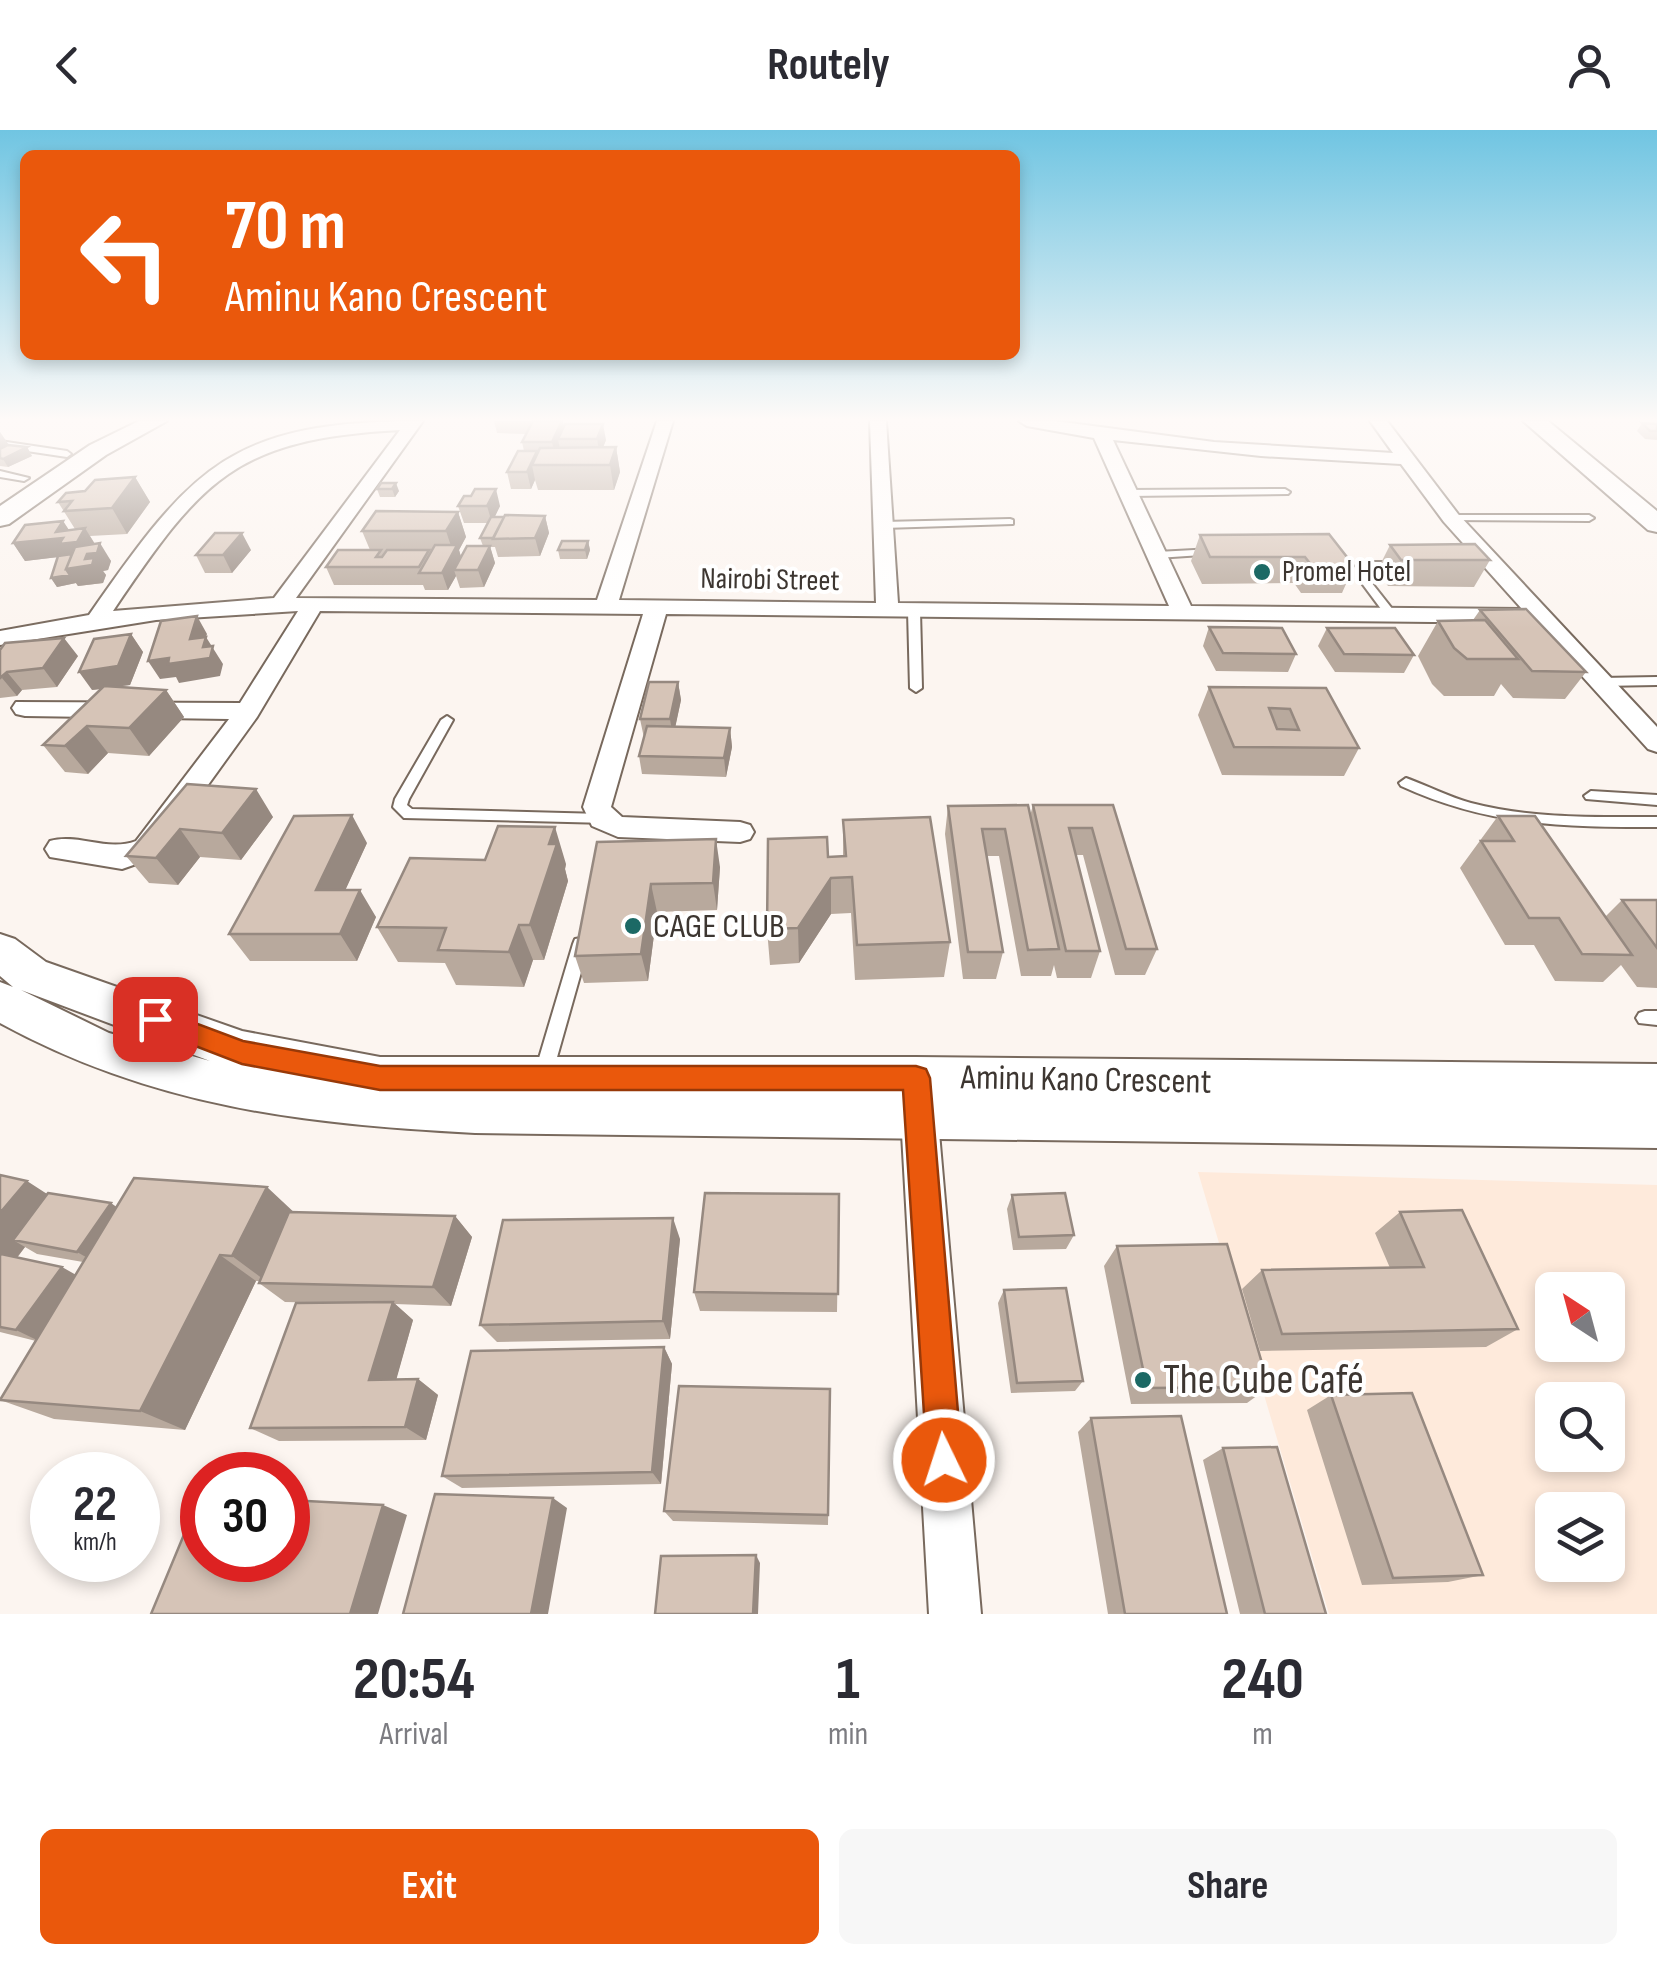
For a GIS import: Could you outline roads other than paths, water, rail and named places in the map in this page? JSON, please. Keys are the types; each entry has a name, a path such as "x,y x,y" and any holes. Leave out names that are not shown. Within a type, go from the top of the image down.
{"street":[{"path":"0,518 40,490"},
{"path":"97,619 170,514 195,490"},
{"path":"280,605 364,490"},
{"path":"606,608 643,490"},
{"path":"881,490 887,611"},
{"path":"1128,490 1184,614"},
{"path":"1429,490 1657,743"},
{"path":"1617,490 1657,524"},
{"path":"60,849 122,858 146,849 248,711 313,604"},
{"name":"Nairobi Street","path":"0,638 97,619 176,610 313,604 1542,616"},
{"path":"656,609 597,807 602,819 618,827 740,832"},
{"path":"25,708 248,711"},
{"name":"Aminu Kano Crescent","path":"0,951 30,974 242,1052 380,1078 542,1079 918,1096 1657,1086"},
{"path":"0,1001 102,1052 211,1084 337,1103 475,1110 918,1096 1657,1126"},
{"path":"918,1096 956,1614"}],"lane":[{"path":"1129,493 1285,492"},
{"path":"1452,518 1588,518"},
{"path":"883,525 1010,522"},
{"path":"1158,556 1228,552"},
{"path":"1391,615 1366,582 1363,571 1371,565 1404,564"},
{"path":"914,612 916,688"},
{"path":"1601,682 1657,682"},
{"path":"446,720 402,799 400,807 409,814 602,819"},
{"path":"1406,783 1442,802 1528,821 1657,822"},
{"path":"1591,796 1657,800"},
{"path":"542,1079 589,917"}],"place":[{"name":"Promel Hotel","path":"1262,572"},
{"name":"CAGE CLUB","path":"633,926"},
{"name":"The Cube Café","path":"1143,1380"}]}
